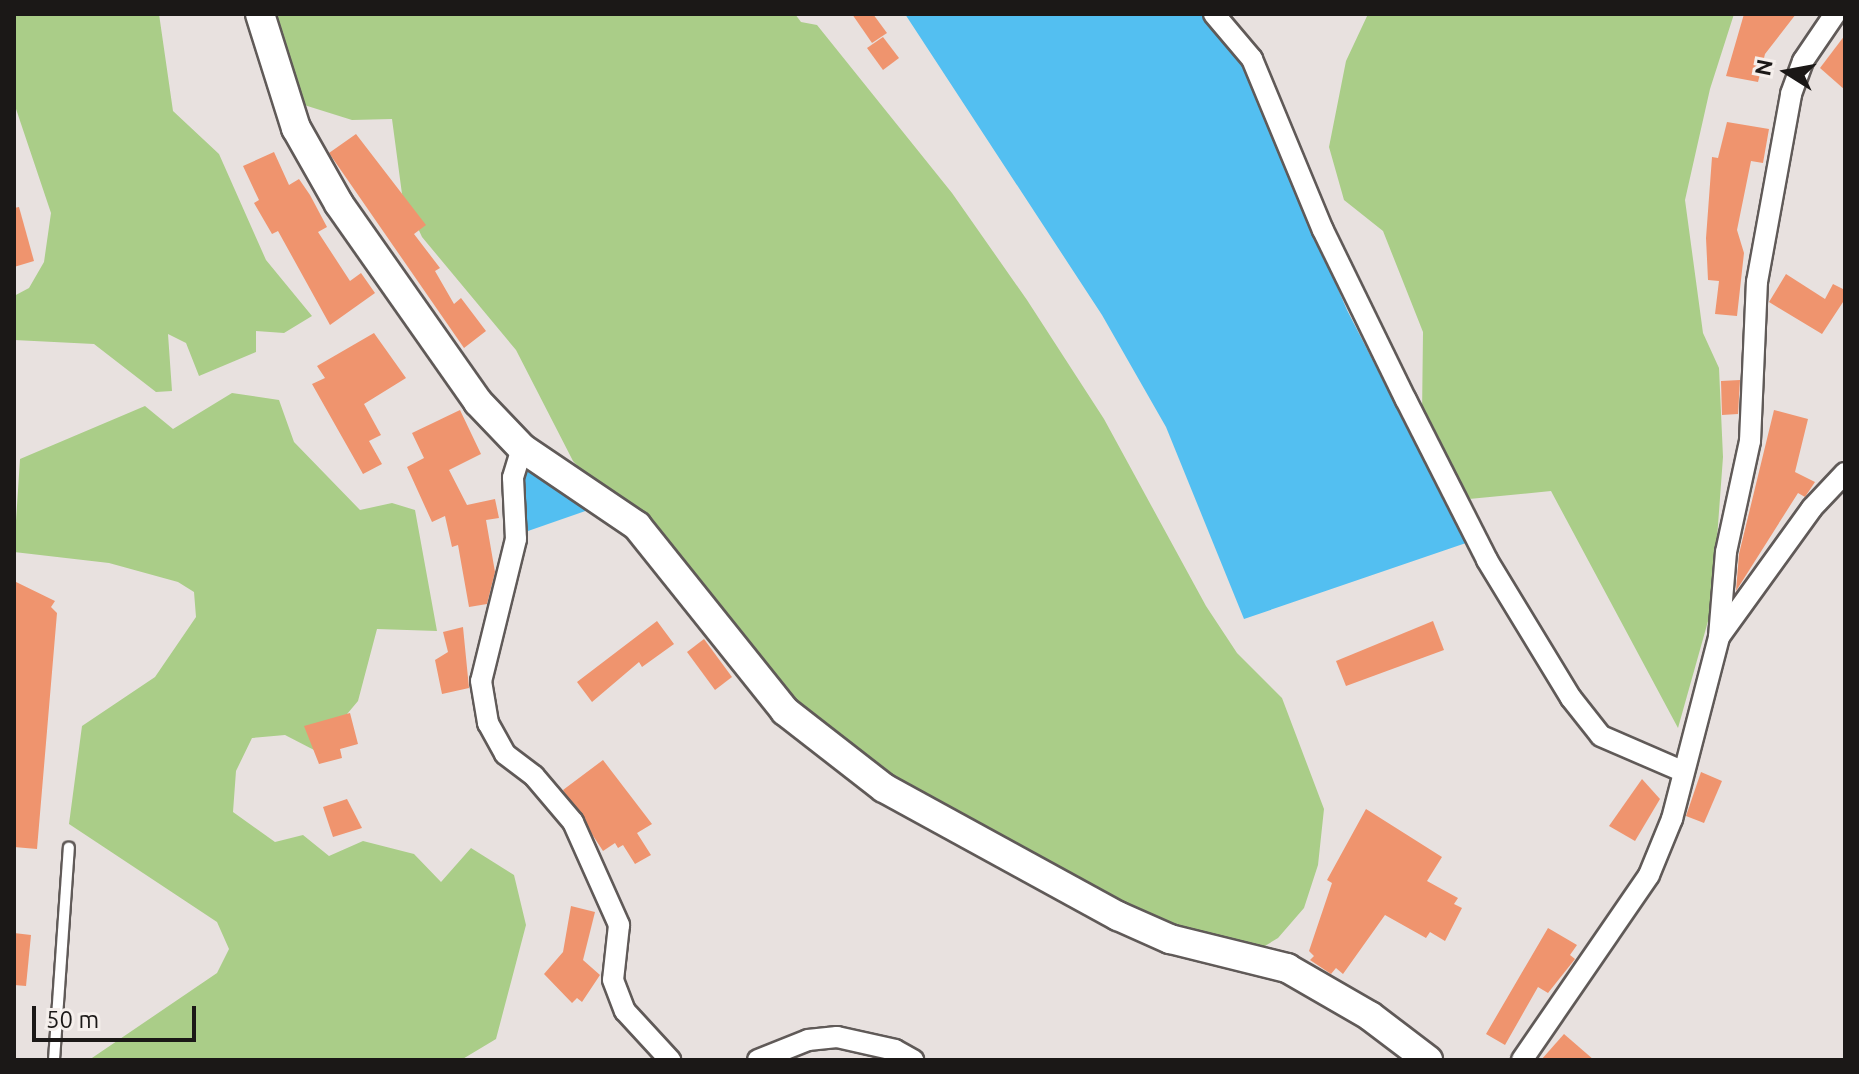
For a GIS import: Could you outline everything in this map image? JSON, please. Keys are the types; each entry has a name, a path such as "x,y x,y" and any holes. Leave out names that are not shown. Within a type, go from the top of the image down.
{"street":[{"path":"260,14 296,128 339,204 478,402 522,448 637,526 785,711 884,788 1118,916 1170,939 1287,968 1370,1016 1428,1060"},
{"path":"1214,14 1252,59 1323,230 1406,400 1487,560 1563,685 1601,736 1682,771"},
{"path":"1522,1060 1649,875 1672,819 1719,637 1726,552 1750,441 1757,282 1791,94 1803,61 1835,14"},
{"path":"522,448 513,478 516,539 481,681 488,723 505,754 534,776 573,822 619,925 613,980 625,1011 670,1060"},
{"path":"1719,637 1812,508 1845,473"},
{"path":"758,1060 808,1040 837,1037 895,1050 913,1060"}],"lane":[{"path":"54,1060 69,848"}],"green space":[{"path":"14,14 159,14 173,111 219,154 266,260 312,316 284,333 256,331 256,352 199,376 186,343 168,334 172,391 156,392 94,344 14,340 14,296 29,288 44,262 51,213 14,103"},
{"path":"267,14 795,14 801,22 817,25 952,193 1027,300 1104,419 1206,606 1237,653 1282,698 1324,809 1318,865 1304,908 1278,938 1255,952 1118,912 875,766 787,694 573,461 516,350 422,237 402,194 392,119 352,120 301,104"},
{"path":"1368,14 1734,14 1710,89 1685,200 1703,333 1719,368 1723,457 1712,607 1678,728 1551,491 1469,499 1422,416 1423,332 1383,231 1344,200 1329,147 1346,61"},
{"path":"232,393 279,400 294,442 360,510 392,503 415,510 437,631 377,629 358,701 316,751 285,735 252,738 236,771 233,812 275,842 303,835 329,856 363,841 414,854 441,882 471,848 514,875 526,925 496,1039 461,1060 89,1060 217,973 229,949 217,922 69,824 82,726 155,677 196,617 194,592 178,582 109,563 14,552 20,459 145,406 173,429"}],"water":[{"path":"905,14 1200,14 1211,23 1238,57 1347,310 1466,543 1244,619 1166,427 1102,315"},
{"path":"528,464 594,508 528,531 520,496"}],"building":[{"path":"852,14 873,14 887,33 872,43"},
{"path":"1744,14 1796,14 1765,54 1758,82 1726,76"},
{"path":"1845,35 1845,90 1820,68"},
{"path":"883,37 899,58 883,70 867,48"},
{"path":"1727,122 1769,129 1763,163 1751,161 1737,230 1744,253 1737,316 1715,314 1719,281 1708,280 1706,238 1712,157 1718,158"},
{"path":"356,134 426,225 414,234 440,268 435,271 454,304 461,298 486,331 464,348 329,153"},
{"path":"274,152 289,185 299,179 310,195 327,227 318,232 350,281 361,273 375,293 330,325 278,231 272,234 254,203 259,200 243,166"},
{"path":"19,207 34,261 14,267 14,208"},
{"path":"1786,274 1825,299 1833,284 1845,290 1845,299 1822,334 1769,302"},
{"path":"374,333 406,378 364,404 381,435 369,441 382,464 363,474 312,384 325,378 317,366"},
{"path":"1740,380 1738,414 1722,415 1721,381"},
{"path":"460,410 481,454 449,470 467,505 495,499 499,518 486,520 495,572 487,604 469,607 458,545 452,547 445,516 432,522 407,467 424,458 412,433"},
{"path":"1774,410 1808,419 1795,472 1815,482 1805,497 1798,493 1736,591 1739,554"},
{"path":"14,581 55,601 51,607 57,613 37,849 14,847"},
{"path":"657,621 674,644 642,667 639,662 592,702 577,682"},
{"path":"1433,621 1444,650 1346,686 1336,661"},
{"path":"463,627 469,688 442,694 435,660 448,652 443,632"},
{"path":"704,639 732,677 715,690 687,652"},
{"path":"350,713 358,744 340,749 342,758 319,764 304,726"},
{"path":"603,760 652,824 637,833 651,855 635,864 623,845 618,848 615,843 603,851 563,790"},
{"path":"1701,772 1722,781 1704,823 1686,816"},
{"path":"1642,779 1660,799 1635,841 1609,826"},
{"path":"347,799 362,828 333,837 323,807"},
{"path":"1366,809 1442,857 1427,881 1458,898 1454,904 1462,908 1445,941 1430,932 1426,938 1385,915 1343,974 1336,968 1331,974 1310,960 1314,956 1309,951 1332,883 1327,880"},
{"path":"571,906 595,912 583,960 600,975 582,1002 577,998 572,1003 544,974 563,952"},
{"path":"1548,928 1577,945 1570,955 1575,959 1548,993 1538,987 1505,1045 1486,1034"},
{"path":"14,933 31,935 26,986 14,985"},
{"path":"1564,1034 1594,1060 1541,1060"}]}
